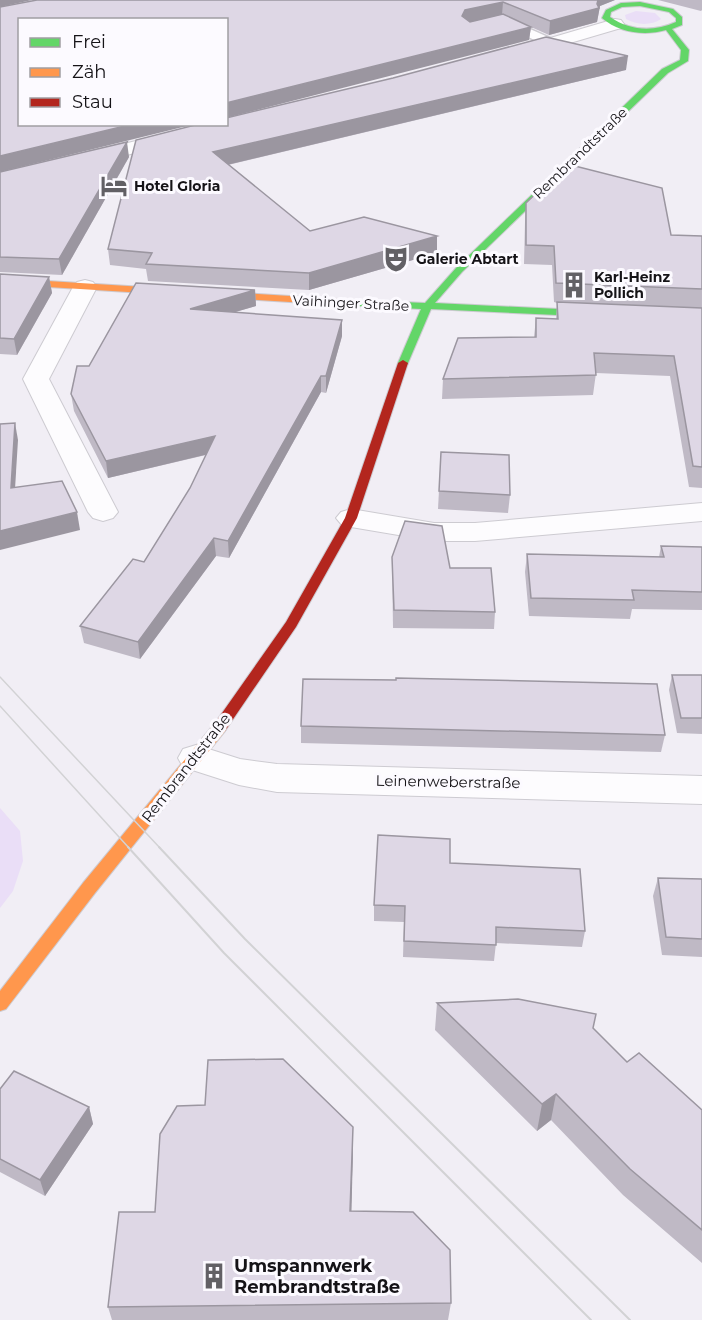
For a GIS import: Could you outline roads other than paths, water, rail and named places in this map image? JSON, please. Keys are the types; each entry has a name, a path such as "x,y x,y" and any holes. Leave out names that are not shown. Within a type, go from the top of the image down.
{"main road":[{"path":"593,0 611,18 650,36 657,43"},
{"path":"626,0 671,10 680,18 679,23 668,28 635,30"},
{"path":"662,7 681,0"},
{"path":"611,18 621,5 640,4"},
{"name":"Rembrandtstraße","path":"0,1004 88,888 196,758 291,624 351,518 411,341 427,307 459,270 663,65 684,61 685,50 668,28"},
{"name":"Vaihinger Straße","path":"0,280 427,307 609,315"}],"street":[{"path":"496,59 553,44 611,18"},
{"path":"0,180 190,134"},
{"path":"85,287 36,379 103,512"},
{"path":"351,518 434,532 475,532 702,512"},
{"name":"Leinenweberstraße","path":"196,758 246,773 277,778 702,790"}],"lane":[{"path":"492,24 503,21 553,44"}],"tram line":[{"path":"0,677 160,848"},
{"path":"0,706 129,848"},
{"path":"128,847 224,953 591,1320"},
{"path":"159,847 245,939 630,1320"}],"place":[{"name":"Hotel Gloria","path":"114,186"},
{"name":"Galerie Abtart","path":"396,259"},
{"name":"Karl-Heinz Pollich","path":"574,285"},
{"name":"Umspannwerk Rembrandtstraße","path":"214,1276"}]}
